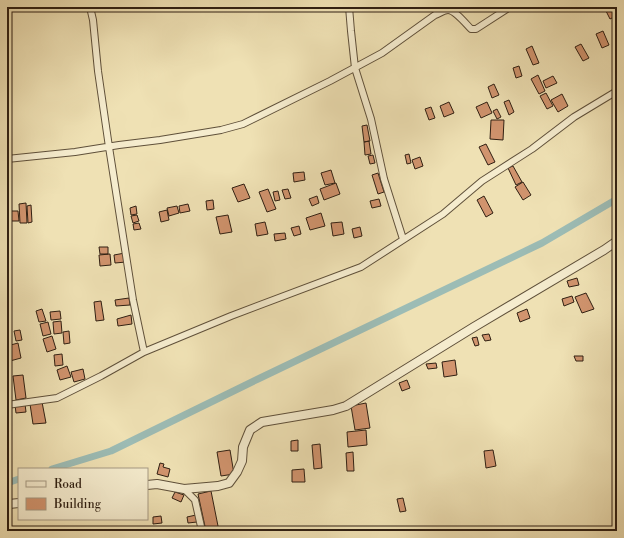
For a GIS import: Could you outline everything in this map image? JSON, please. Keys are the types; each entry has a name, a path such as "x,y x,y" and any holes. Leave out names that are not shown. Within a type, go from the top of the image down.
{"street":[{"path":"90,7 93,20 98,72 109,147 133,300 144,352"},
{"path":"349,7 355,68 371,119 384,179 403,239"},
{"path":"7,159 75,152 160,140 221,130 243,124 323,85 382,53 435,15 448,10 453,12 471,29 476,29 510,7"},
{"path":"7,405 56,398 101,376 144,352 231,316 361,267 443,214 482,181 532,149 574,117 617,91"},
{"path":"148,485 157,484 184,489 218,486 230,483 242,461 242,447 250,430 262,422 333,410 346,406 617,241"},
{"path":"184,489 195,500 202,531"},
{"path":"7,506 18,503"}],"building":[{"path":"612,8 616,16 610,19 606,11"},
{"path":"603,31 609,45 602,48 596,34"},
{"path":"581,44 589,58 583,61 575,47"},
{"path":"532,46 539,63 533,65 526,49"},
{"path":"519,66 522,76 516,78 513,68"},
{"path":"538,75 545,91 539,94 531,79"},
{"path":"553,76 557,83 546,88 543,81"},
{"path":"494,84 499,95 492,98 488,87"},
{"path":"546,93 553,106 547,109 540,96"},
{"path":"562,94 568,106 558,112 551,100"},
{"path":"509,100 514,112 509,115 504,102"},
{"path":"449,102 454,113 444,117 440,106"},
{"path":"487,102 492,113 481,118 476,107"},
{"path":"431,107 435,118 429,120 425,109"},
{"path":"497,109 501,117 497,119 493,111"},
{"path":"491,120 504,120 503,140 490,139"},
{"path":"367,125 370,141 364,142 362,126"},
{"path":"369,141 371,154 365,155 364,142"},
{"path":"486,144 495,162 488,165 479,147"},
{"path":"409,154 411,163 407,164 405,155"},
{"path":"373,155 375,163 370,164 368,156"},
{"path":"420,157 423,166 415,169 412,160"},
{"path":"513,166 522,182 516,185 508,168"},
{"path":"331,170 335,183 325,185 321,173"},
{"path":"304,172 305,180 294,182 293,173"},
{"path":"378,173 384,192 378,194 372,175"},
{"path":"523,182 531,195 523,200 515,187"},
{"path":"336,183 340,194 324,200 320,189"},
{"path":"244,184 250,198 238,202 232,188"},
{"path":"268,189 276,209 267,212 259,192"},
{"path":"288,189 291,198 285,199 282,190"},
{"path":"278,191 280,200 275,201 273,192"},
{"path":"317,196 319,203 312,206 309,199"},
{"path":"484,196 493,213 486,217 477,200"},
{"path":"379,199 381,206 372,208 370,201"},
{"path":"213,200 214,209 207,210 206,201"},
{"path":"26,203 27,223 20,223 19,204"},
{"path":"188,204 190,211 180,213 179,206"},
{"path":"31,205 32,222 28,223 27,206"},
{"path":"136,206 137,214 131,215 130,208"},
{"path":"177,206 179,213 169,216 167,208"},
{"path":"167,210 169,220 161,222 159,212"},
{"path":"7,211 18,211 19,221 7,221"},
{"path":"321,213 325,226 310,230 306,218"},
{"path":"137,215 139,221 133,223 131,216"},
{"path":"228,215 232,232 220,234 216,217"},
{"path":"265,222 268,234 257,236 255,224"},
{"path":"342,222 344,234 333,236 331,223"},
{"path":"139,223 141,229 134,230 133,224"},
{"path":"299,226 301,234 294,236 291,228"},
{"path":"360,227 362,236 354,238 352,229"},
{"path":"285,233 286,239 275,241 274,234"},
{"path":"99,247 108,247 108,254 100,254"},
{"path":"125,253 126,262 115,263 114,255"},
{"path":"110,254 111,265 100,266 99,255"},
{"path":"577,278 579,285 569,287 567,281"},
{"path":"586,293 594,309 582,313 575,297"},
{"path":"572,296 574,302 564,306 562,299"},
{"path":"129,298 130,305 116,306 115,300"},
{"path":"101,301 104,320 96,321 94,302"},
{"path":"42,309 46,321 39,322 36,311"},
{"path":"527,309 530,318 520,322 517,313"},
{"path":"60,311 61,319 51,320 50,312"},
{"path":"131,315 132,324 118,326 117,319"},
{"path":"61,321 62,333 54,334 53,322"},
{"path":"48,322 51,334 43,336 40,324"},
{"path":"20,330 22,340 16,341 14,331"},
{"path":"69,331 70,343 64,344 63,332"},
{"path":"489,334 491,340 485,341 482,335"},
{"path":"52,336 56,349 47,352 43,339"},
{"path":"477,337 479,345 475,346 472,338"},
{"path":"18,343 21,358 10,361 7,346"},
{"path":"62,354 63,365 55,366 54,355"},
{"path":"574,356 583,356 583,361 576,361"},
{"path":"455,360 457,375 444,377 442,362"},
{"path":"436,363 437,368 428,369 426,364"},
{"path":"67,366 71,377 60,380 57,370"},
{"path":"83,369 85,379 74,382 71,372"},
{"path":"23,375 26,398 16,400 13,376"},
{"path":"407,380 410,388 402,391 399,383"},
{"path":"42,402 46,423 33,424 30,404"},
{"path":"366,403 370,428 355,430 351,406"},
{"path":"25,404 26,412 16,413 15,405"},
{"path":"366,430 367,445 348,447 347,432"},
{"path":"298,440 298,451 291,451 291,441"},
{"path":"320,444 322,468 314,469 312,445"},
{"path":"230,450 234,474 221,476 217,452"},
{"path":"493,450 496,466 486,468 484,451"},
{"path":"353,452 354,471 347,471 346,453"},
{"path":"160,463 164,464 163,467 170,469 168,477 157,474"},
{"path":"304,469 305,482 292,482 292,470"},
{"path":"211,491 219,531 206,531 198,494"},
{"path":"175,492 184,495 181,502 172,498"},
{"path":"403,498 406,511 400,512 397,499"},
{"path":"196,515 197,522 188,523 187,517"},
{"path":"161,516 162,523 153,524 153,517"}],"waterway":[{"path":"55,468 111,451 542,243 617,199"},
{"path":"7,483 18,479"}]}
